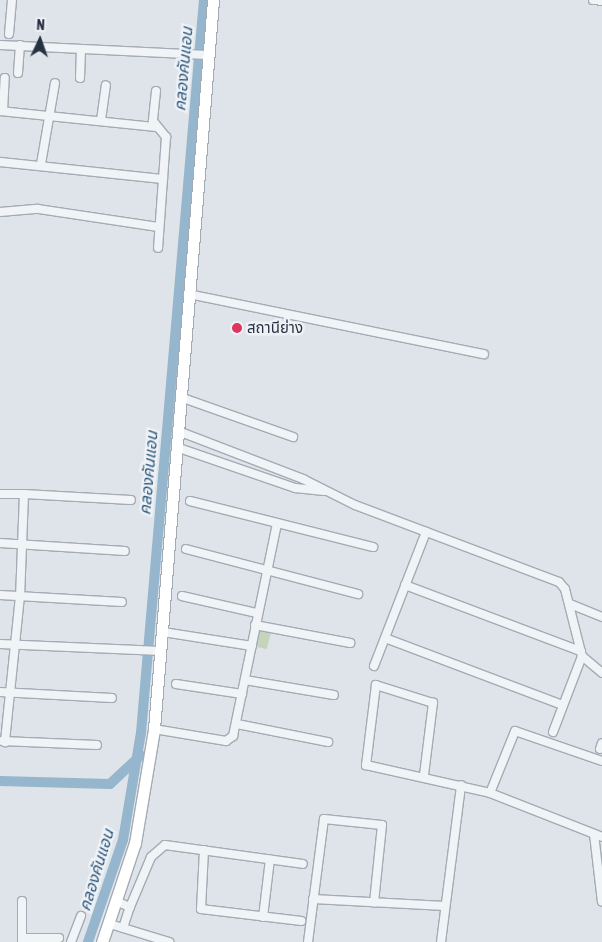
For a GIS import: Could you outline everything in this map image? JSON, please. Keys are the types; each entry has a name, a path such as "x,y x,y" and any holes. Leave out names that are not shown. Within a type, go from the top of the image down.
{"street":[{"path":"9,34 12,0"},
{"path":"102,942 118,902 140,817 154,729 159,651 163,632 205,55 213,0"},
{"path":"593,0 602,1"},
{"path":"0,45 205,55"},
{"path":"18,73 20,45"},
{"path":"80,78 81,49"},
{"path":"5,78 2,111 50,114 156,127"},
{"path":"41,164 55,83"},
{"path":"101,120 106,85"},
{"path":"156,91 152,114 156,127 166,137 158,227 158,248"},
{"path":"0,162 41,164 163,179"},
{"path":"0,212 38,209 158,227"},
{"path":"188,294 484,354"},
{"path":"180,397 294,436"},
{"path":"178,431 426,532 559,582 570,604 581,653 553,732"},
{"path":"176,447 295,488 326,491"},
{"path":"0,494 130,500"},
{"path":"24,494 16,645 2,741 97,745"},
{"path":"190,501 373,547"},
{"path":"154,729 226,741 233,736 246,680 276,523"},
{"path":"374,666 426,532"},
{"path":"0,542 125,551"},
{"path":"186,549 358,594"},
{"path":"405,585 581,653 602,673"},
{"path":"0,595 122,602"},
{"path":"182,596 258,613"},
{"path":"570,604 602,617"},
{"path":"255,625 350,643"},
{"path":"163,632 252,646"},
{"path":"384,638 562,706"},
{"path":"0,644 123,646 159,651"},
{"path":"246,680 334,695"},
{"path":"176,684 242,694"},
{"path":"424,775 433,703 376,685 365,762 424,775 490,793 599,835 602,902"},
{"path":"0,692 112,698"},
{"path":"237,724 328,742"},
{"path":"490,793 515,731 602,761"},
{"path":"441,942 461,785"},
{"path":"308,942 326,818 382,825 374,903"},
{"path":"123,928 130,907 156,850 166,845 303,864"},
{"path":"204,850 200,908 300,921"},
{"path":"263,917 270,859"},
{"path":"313,899 445,906"},
{"path":"22,901 22,940 59,938"},
{"path":"118,902 130,907"},
{"path":"71,942 81,916"},
{"path":"110,924 168,942"}],"green space":[{"path":"255,625 272,629 267,649 250,645"}],"waterway":[{"name":"คลองคันแอน","path":"88,942 123,840 141,733 204,0"},
{"path":"0,781 110,784 141,755"}],"place":[{"name":"สถานีย่าง","path":"237,328"}]}
